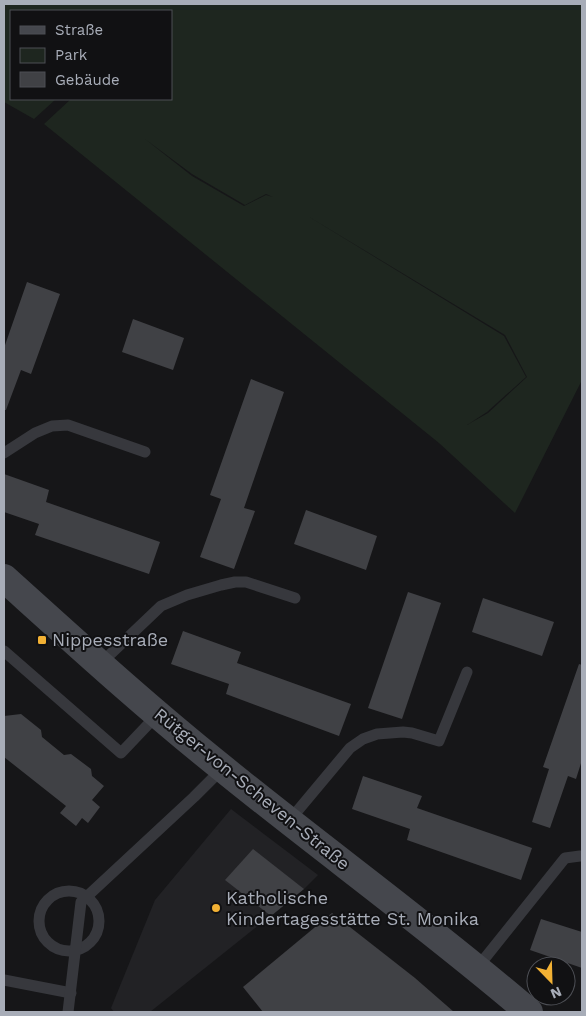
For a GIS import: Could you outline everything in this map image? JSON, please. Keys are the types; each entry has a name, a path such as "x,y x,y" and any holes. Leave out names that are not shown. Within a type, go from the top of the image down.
{"street":[{"name":"Rütger-von-Scheven-Straße","path":"4,578 222,769 477,968 530,1012"}],"lane":[{"path":"4,453 35,433 52,426 68,425 145,452"},
{"path":"100,664 161,606 187,595 221,584 246,582 295,598"},
{"path":"4,651 121,753 158,714"},
{"path":"289,821 350,748 363,739 377,734 403,732 439,741 467,672"},
{"path":"68,1012 81,902 222,769"},
{"path":"477,968 565,858 582,856"},
{"path":"64,891 76,891 86,896 95,904 99,915 99,927 94,938 86,946 75,950 63,950 52,946 44,937 40,926 40,915 45,904 53,896 64,891"},
{"path":"4,980 71,993"}],"shaded area":[{"name":"Katholische Kindertagesstätte St. Monika","path":"231,809 318,875 304,889 150,1012 114,1012 111,1008 155,900"}],"green space":[{"path":"4,4 582,4 582,380 515,513 439,443 44,124 70,100 172,100 172,10 10,10 10,100 55,100 34,119 4,102","holes":["145,139 192,174 245,205 266,194 273,197 266,195 244,206 192,176","306,215 505,335 527,377 488,413 467,425 487,412 526,377 504,336"]}],"building":[{"path":"27,282 60,294 31,374 21,370 6,410 4,410 4,348"},
{"path":"133,319 184,338 173,370 122,352"},
{"path":"251,379 284,392 244,508 255,511 234,569 200,557 221,499 210,495"},
{"path":"4,474 49,490 46,502 160,542 149,574 35,535 39,524 4,512"},
{"path":"306,510 377,536 366,570 294,544"},
{"path":"408,592 441,603 402,719 368,708"},
{"path":"483,598 554,622 542,656 472,632"},
{"path":"183,631 241,652 237,663 351,704 339,736 226,694 229,684 171,664"},
{"path":"579,664 582,665 582,760 576,779 568,776 550,828 532,822 549,769 543,767"},
{"path":"21,714 41,730 42,737 64,755 71,754 91,769 92,776 104,786 92,800 100,807 88,823 82,818 76,826 60,813 66,806 4,757 4,716"},
{"path":"363,776 422,796 417,808 532,848 521,880 407,840 410,829 352,809"},
{"path":"253,849 304,889 271,916 225,880"},
{"path":"332,913 415,978 454,1012 263,1012 243,987"},
{"path":"541,919 582,932 582,968 576,966 576,956 547,956 530,950"}],"place":[{"name":"Nippesstraße","path":"42,640"},
{"name":"Katholische Kindertagesstätte St. Monika","path":"216,908"}]}
